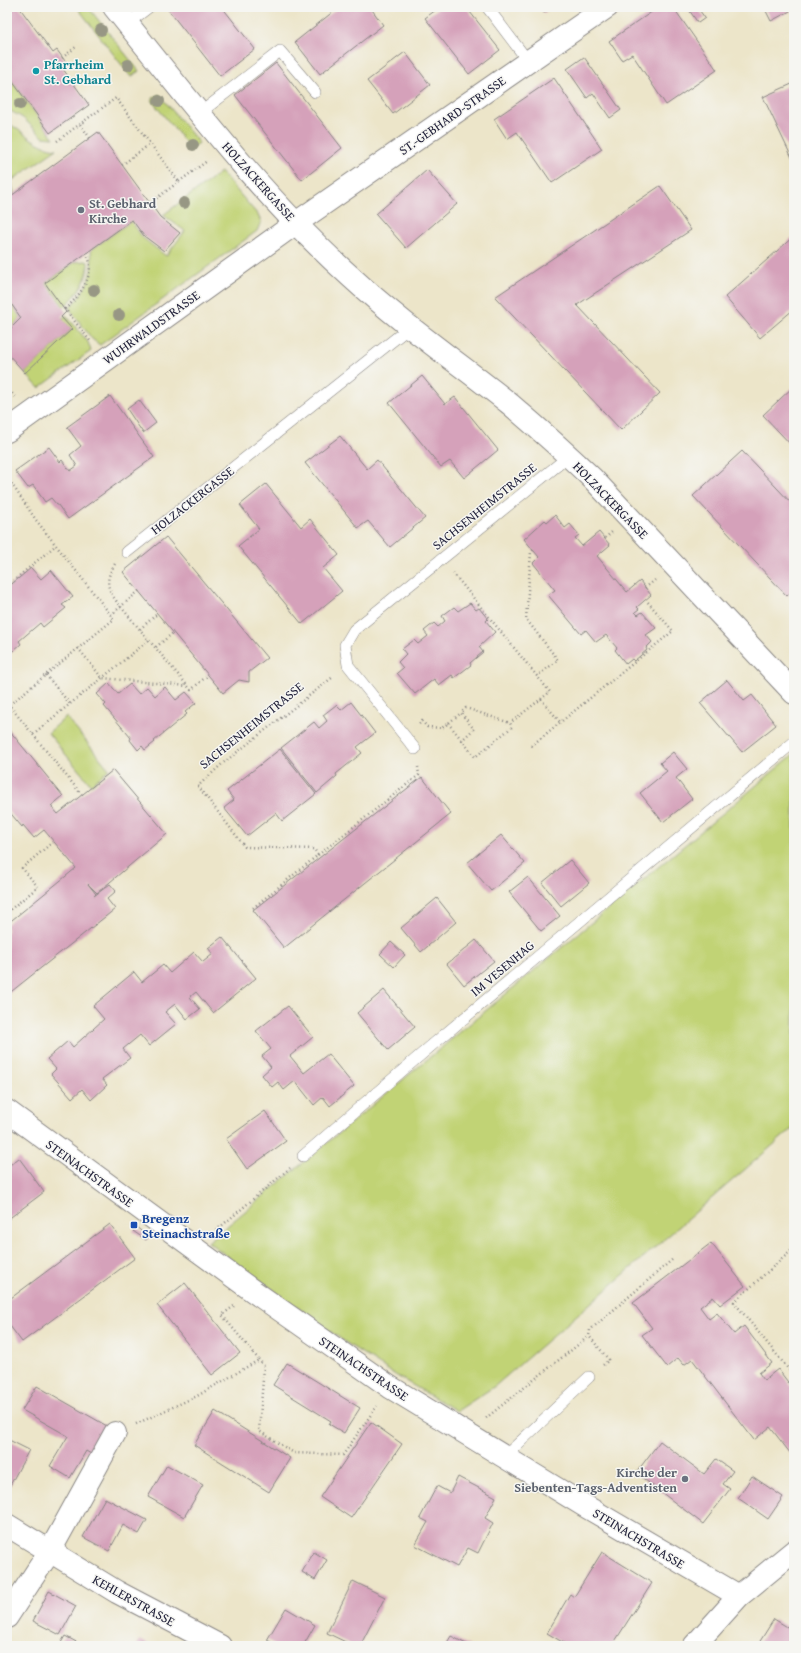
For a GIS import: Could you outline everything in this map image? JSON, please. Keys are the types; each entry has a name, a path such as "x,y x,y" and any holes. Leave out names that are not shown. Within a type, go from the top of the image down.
{"street":[{"name":"HOLZACKERGASSE","path":"114,7 227,146 265,191 296,223 350,277 410,327 510,405 569,456 593,479 794,693"},
{"name":"ST.-GEBHARD-STRASSE","path":"296,223 607,7"},
{"name":"WUHRWALDSTRASSE","path":"7,431 296,223"},
{"name":"STEINACHSTRASSE","path":"7,1111 253,1291 390,1387 504,1457 739,1596"},
{"path":"7,1617 50,1551 116,1433"},
{"name":"KEHLERSTRASSE","path":"7,1525 117,1592 220,1646"},
{"path":"694,1646 739,1596 794,1551"}],"lane":[{"path":"127,24 149,7"},
{"path":"487,7 528,61"},
{"path":"200,113 280,50 315,92"},
{"name":"HOLZACKERGASSE","path":"127,552 410,327"},
{"name":"SACHSENHEIMSTRASSE","path":"348,665 345,645 354,630 569,456"},
{"path":"348,665 415,749"},
{"name":"IM VESENHAG","path":"303,1156 431,1046 794,742"},
{"path":"504,1457 589,1377"}],"path":[{"path":"62,58 77,46"},
{"path":"57,141 116,98 179,182"},
{"path":"80,124 90,138"},
{"path":"122,165 150,144"},
{"path":"150,203 227,146"},
{"path":"86,254 91,263 87,280 76,298 65,309 104,360"},
{"path":"7,477 56,545 114,619 8,704 82,795"},
{"path":"7,586 56,545"},
{"path":"533,550 531,552 526,619 558,660 537,676"},
{"path":"127,552 112,568 108,583 111,595 191,690 208,675"},
{"path":"441,559 550,692 510,724"},
{"path":"111,615 139,591"},
{"path":"531,746 673,631 646,600"},
{"path":"140,629 158,614"},
{"path":"156,647 173,633"},
{"path":"33,734 149,640"},
{"path":"78,648 102,678 187,686"},
{"name":"SACHSENHEIMSTRASSE","path":"318,856 314,849 245,847 198,786 222,764 348,665"},
{"path":"46,675 70,704"},
{"path":"541,699 560,722"},
{"path":"405,736 422,721 427,727 442,728 466,708 510,724"},
{"path":"461,713 474,729 462,740"},
{"path":"448,723 476,757 512,727 510,724"},
{"path":"253,908 419,775 415,749"},
{"path":"7,912 38,887 22,868 54,842"},
{"path":"230,1218 303,1156"},
{"path":"794,1248 734,1302 794,1376"},
{"path":"480,1423 589,1336 590,1330 594,1325 673,1259"},
{"path":"253,1291 222,1315 264,1366 259,1431 294,1453 343,1455 390,1387"},
{"path":"589,1336 609,1360 589,1377"},
{"path":"116,1433 198,1396 259,1360"}],"green space":[{"path":"77,7 88,7 139,71 131,77"},
{"path":"7,74 54,138 43,137 23,118 7,109"},
{"path":"159,94 199,143 191,149 151,100"},
{"path":"7,123 43,146 57,149 11,181 14,193 7,199"},
{"path":"221,172 258,215 261,222 257,231 100,345 92,339 69,308 75,302 88,282 92,259 91,250 131,221 143,238 166,256 185,231 163,215"},
{"path":"75,262 88,262 88,269 84,281 77,293 64,307 46,283"},
{"path":"7,298 21,318 7,332"},
{"path":"66,315 88,342 91,351 39,388 25,373 72,329 62,319"},
{"path":"66,717 109,769 91,785 48,733"},
{"path":"794,754 794,1127 495,1386 457,1411 397,1376 345,1342 208,1242"}],"building":[{"name":"Pfarrheim St. Gebhard","path":"7,7 19,7 53,53 57,50 68,65 63,69 89,105 50,133 7,74"},
{"path":"166,7 222,7 255,49 220,76"},
{"path":"339,7 370,7 383,25 320,74 295,42"},
{"path":"440,7 466,7 500,50 469,74 425,18"},
{"path":"539,7 552,7 544,13"},
{"path":"659,7 673,7 717,70 666,105 632,54 622,60 609,41"},
{"path":"687,7 697,7 705,18 698,23"},
{"path":"764,7 794,7 794,9 771,21"},
{"path":"405,52 430,85 393,114 367,81"},
{"path":"584,57 621,110 610,118 593,93 587,98 567,69"},
{"path":"276,63 342,148 302,180 235,95"},
{"path":"554,78 602,149 552,183 517,132 507,139 494,119"},
{"path":"794,83 794,162 763,97"},
{"name":"St. Gebhard Kirche","path":"98,132 160,217 180,233 164,251 144,236 132,220 45,283 66,312 61,317 72,329 25,373 7,353 7,332 21,318 7,298 7,199"},
{"path":"427,170 457,204 406,248 376,214"},
{"path":"660,186 691,230 577,305 660,393 621,430 495,297"},
{"path":"794,236 794,309 760,338 725,297"},
{"path":"422,376 445,404 455,397 498,450 464,478 450,461 441,467 389,403"},
{"path":"794,386 794,448 763,415"},
{"path":"110,396 154,457 68,519 51,498 45,502 33,485 28,488 15,471 49,447 60,462 62,460 70,471 77,466 70,455 81,446 67,427"},
{"path":"139,400 156,423 143,433 127,409"},
{"path":"340,436 367,469 377,460 425,518 390,547 368,521 358,528 305,463"},
{"path":"742,451 794,506 794,589 787,596 693,496"},
{"path":"266,484 301,527 310,519 339,555 323,568 342,591 302,624 238,546 259,529 240,505"},
{"path":"555,515 565,528 570,524 579,535 575,538 582,546 599,532 610,545 597,556 627,592 640,581 651,595 637,607 639,609 635,612 638,615 642,612 656,628 646,635 652,642 646,648 647,650 634,661 632,659 626,664 615,650 617,648 606,635 596,642 586,630 581,634 548,595 555,590 533,563 539,557 524,539 545,520 547,522"},
{"path":"166,537 267,658 249,672 249,682 239,680 223,693 123,572"},
{"path":"31,568 41,579 51,570 73,597 62,605 66,608 43,627 40,623 19,641 21,644 7,656 7,588"},
{"path":"470,603 476,610 479,608 488,619 486,621 495,632 479,647 483,652 470,663 471,665 454,678 452,675 439,685 434,679 415,694 397,673 403,668 398,662 406,654 402,649 414,640 418,644 428,636 424,631 434,623 438,627 445,621 442,616 454,607 458,611"},
{"path":"727,680 744,701 752,695 776,725 742,752 700,703"},
{"path":"109,683 118,694 130,684 139,694 147,687 155,696 165,687 176,700 186,692 196,703 185,712 187,714 154,741 155,742 145,750 142,746 138,750 130,740 131,738 104,706 106,704 97,694"},
{"path":"351,702 375,733 357,747 362,753 336,774 337,776 317,793 281,748 314,722 319,728 327,721 323,715 336,705 341,710"},
{"path":"9,730 63,796 51,806 58,814 113,770 167,834 97,893 88,884 96,894 94,896 110,884 116,891 107,899 115,909 7,995 7,924 76,868 44,830 34,838 23,825 22,827 7,809 7,731"},
{"path":"280,749 316,794 282,821 276,813 247,836 224,808 234,800 227,791"},
{"path":"673,752 687,769 676,778 692,799 663,822 640,793 667,771 660,763"},
{"path":"422,777 451,814 284,948 253,910"},
{"path":"501,835 525,863 491,891 467,863"},
{"path":"570,860 589,883 561,906 542,883"},
{"path":"528,877 560,916 541,931 509,892"},
{"path":"437,898 456,922 421,952 401,928"},
{"path":"222,937 256,978 213,1013 196,992 190,997 200,1009 187,1019 175,1004 165,1012 176,1024 149,1046 140,1035 123,1049 130,1058 102,1079 107,1085 91,1100 82,1089 72,1098 51,1074 56,1069 47,1059 68,1041 73,1047 104,1019 93,1006 134,972 142,982 163,965 170,973 194,952 203,962 213,954 208,948"},
{"path":"476,940 494,961 464,985 447,964"},
{"path":"391,942 405,955 394,967 380,954"},
{"path":"384,990 415,1027 388,1050 357,1013"},
{"path":"288,1006 313,1037 290,1056 304,1073 328,1054 354,1086 330,1106 323,1097 314,1105 295,1081 284,1090 278,1082 272,1087 262,1075 271,1067 262,1056 271,1049 256,1031"},
{"path":"265,1111 286,1141 247,1169 226,1139"},
{"path":"19,1158 44,1192 7,1220 7,1167"},
{"path":"110,1224 135,1258 22,1342 7,1322 7,1301"},
{"path":"136,1227 149,1237 146,1240 133,1231"},
{"path":"711,1243 745,1286 720,1305 713,1297 700,1307 709,1319 717,1313 734,1334 744,1326 772,1363 759,1373 764,1380 778,1369 794,1390 794,1458 770,1427 754,1440 692,1359 684,1365 678,1358 667,1367 642,1335 652,1328 633,1303"},
{"path":"185,1283 240,1353 212,1375 157,1305"},
{"path":"287,1363 360,1408 344,1433 329,1424 331,1421 273,1385"},
{"path":"37,1386 107,1426 91,1454 86,1451 70,1478 50,1466 68,1436 22,1410"},
{"path":"215,1411 290,1458 269,1492 194,1445"},
{"path":"371,1422 402,1444 351,1518 320,1497"},
{"path":"9,1440 29,1450 7,1491 7,1444"},
{"name":"Kirche der Siebenten-Tags-Adventisten","path":"660,1441 704,1474 716,1459 733,1471 723,1484 730,1489 703,1524 636,1473"},
{"path":"167,1465 203,1485 184,1517 148,1497"},
{"path":"752,1476 783,1497 768,1519 738,1498"},
{"path":"458,1477 496,1497 485,1518 493,1523 478,1553 468,1548 457,1567 415,1545 428,1522 420,1518 437,1486 450,1493"},
{"path":"105,1498 147,1520 139,1534 123,1525 109,1551 83,1537"},
{"path":"314,1552 327,1560 315,1580 302,1572"},
{"path":"602,1552 652,1583 612,1646 569,1646 547,1633 570,1594 574,1597"},
{"path":"353,1581 385,1597 360,1646 354,1646 327,1633"},
{"path":"49,1591 76,1606 60,1635 33,1621"},
{"path":"286,1608 315,1625 303,1646 278,1646 267,1640"},
{"path":"774,1619 794,1631 794,1646 757,1646"},
{"path":"65,1636 84,1646 59,1646"},
{"path":"451,1636 470,1646 445,1646"},
{"path":"140,1640 152,1646 136,1646"}],"place":[{"name":"Pfarrheim St. Gebhard","path":"36,71"},
{"name":"St. Gebhard Kirche","path":"81,210"},
{"name":"Bregenz Steinachstraße","path":"134,1225"},
{"name":"Kirche der Siebenten-Tags-Adventisten","path":"685,1479"}]}
